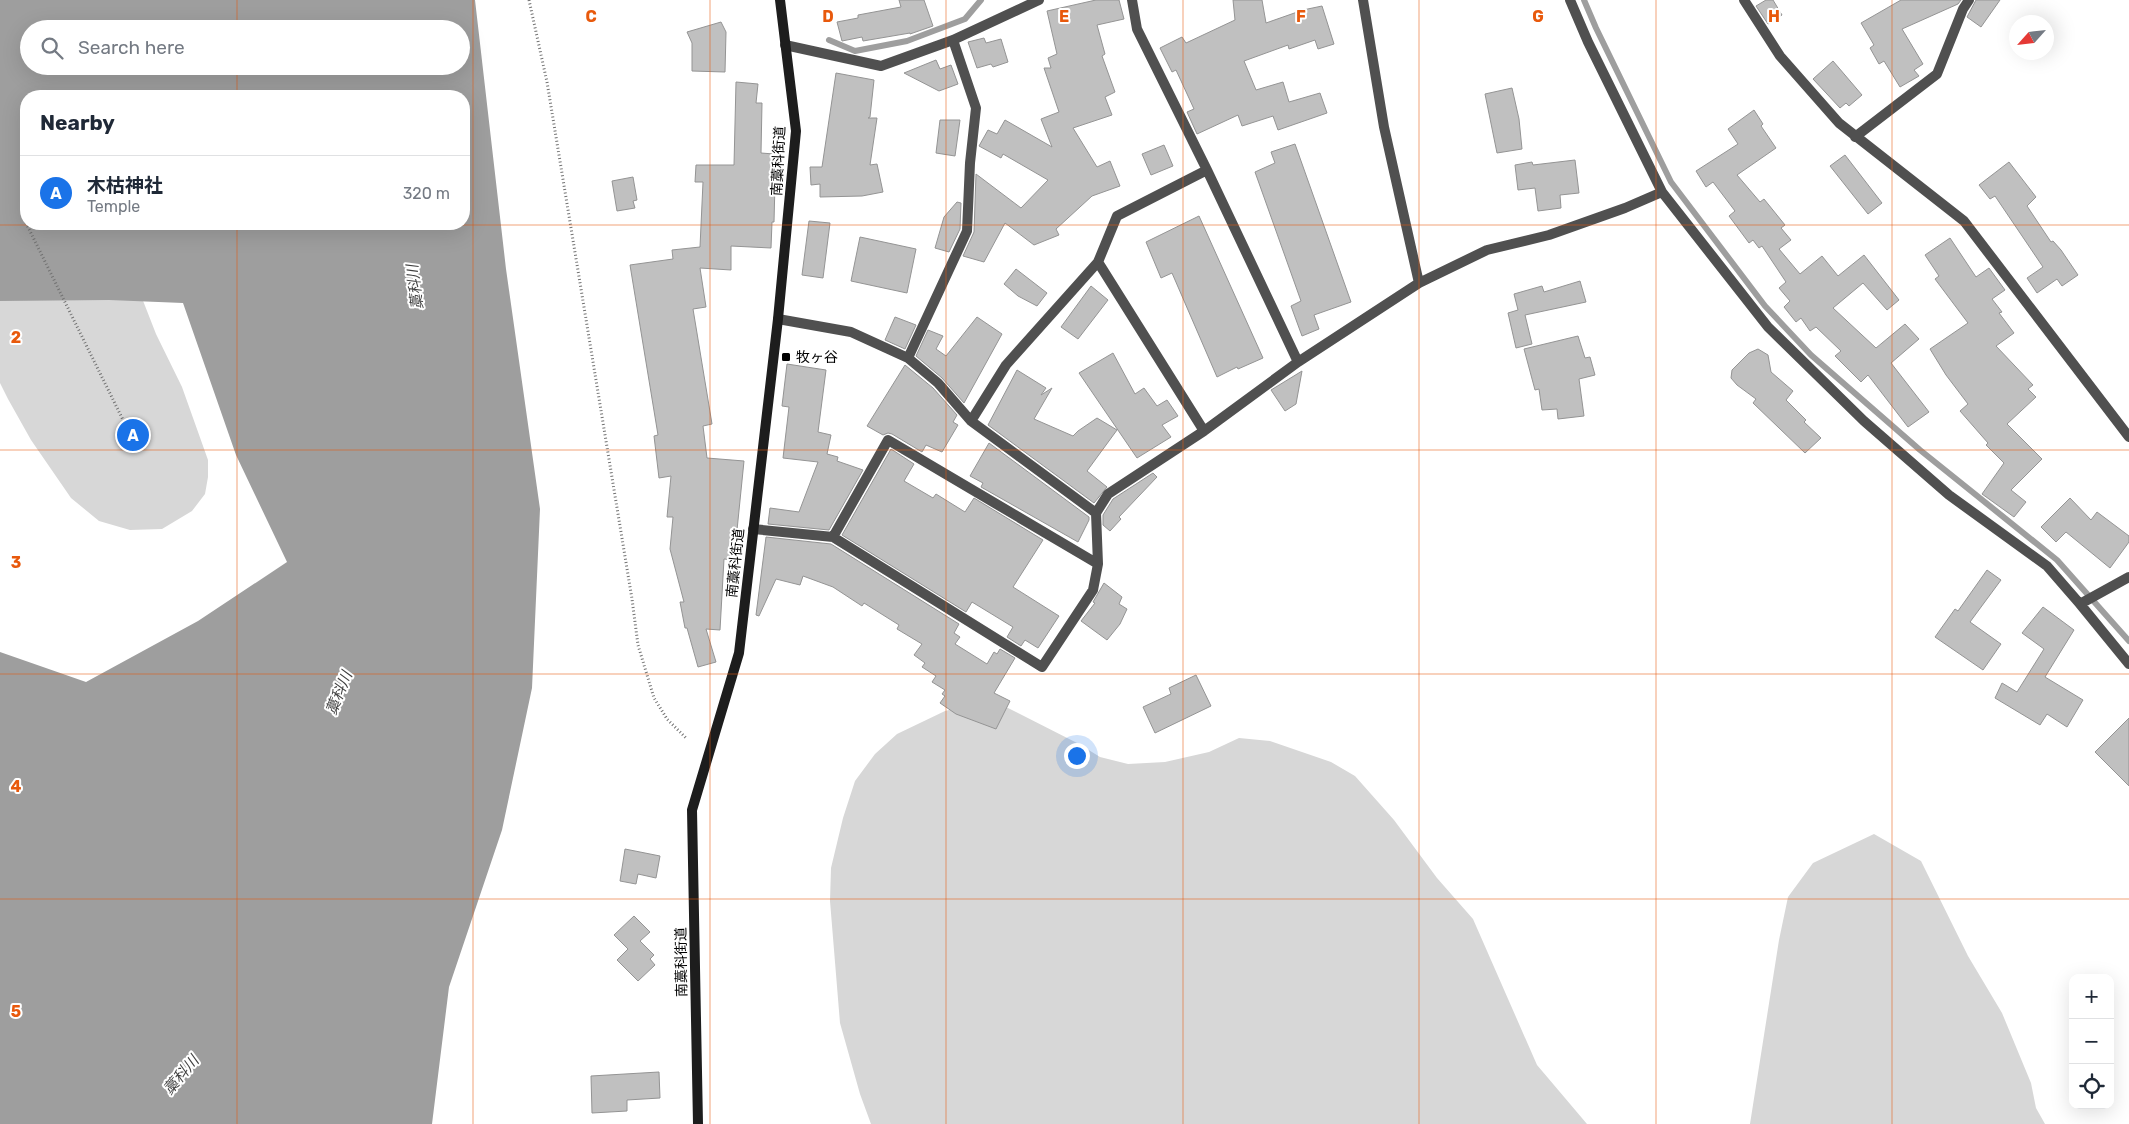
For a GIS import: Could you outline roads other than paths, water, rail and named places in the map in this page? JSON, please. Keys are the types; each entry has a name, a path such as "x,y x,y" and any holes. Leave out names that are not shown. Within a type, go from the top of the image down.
{"main road":[{"name":"南藁科街道","path":"698,1124 692,810 739,653 752,528 778,319 796,131 780,0"}],"street":[{"path":"784,45 881,66 953,40 1039,0"},
{"path":"1132,0 1137,30 1207,170 1298,362"},
{"path":"1363,0 1384,127 1419,283"},
{"path":"1570,0 1588,42 1662,192 1768,327 1864,421 1949,495 2047,566 2129,664"},
{"path":"1744,0 1780,56 1839,123 1964,221 2129,437"},
{"path":"1855,137 1936,74 1963,9 1969,0"},
{"path":"908,358 967,231 970,163 976,108 953,40"},
{"path":"971,421 1006,365 1098,262 1117,216 1207,170"},
{"path":"752,528 833,537 1042,667 1093,590 1098,564 1096,513 1108,494 1204,431 1298,362 1419,283 1487,250 1549,234 1625,208 1662,192"},
{"path":"1098,262 1204,431"},
{"path":"778,319 851,332 908,358 938,383 971,421 1096,513"},
{"path":"833,537 888,440 1098,564"},
{"path":"2080,604 2129,577"}],"water":[{"name":"藁科川","path":"0,0 475,0 506,269 540,509 532,688 502,830 449,987 432,1124 0,1124 0,652 86,682 198,621 287,562 236,455 183,303 109,300 0,301"}],"waterway":[{"path":"829,40 855,51 907,41 965,19 981,0"},
{"path":"1584,0 1671,182 1765,306 1811,355 1920,450 2057,560 2129,641"}],"place":[{"name":"牧ヶ谷","path":"786,357"},
{"name":"木枯神社","path":"133,435"}]}
